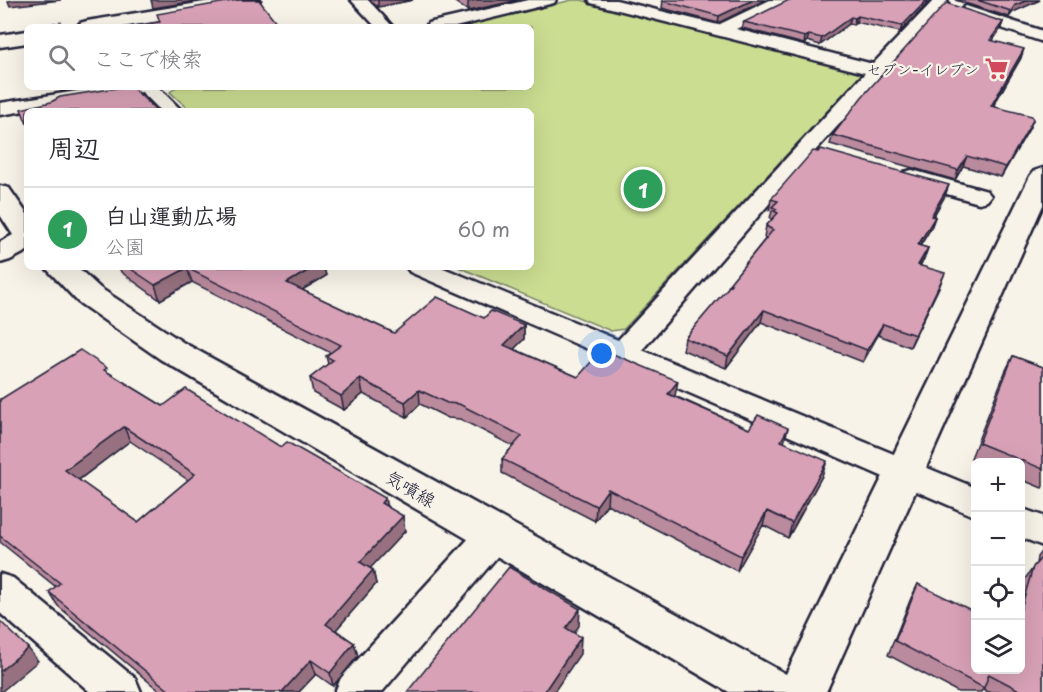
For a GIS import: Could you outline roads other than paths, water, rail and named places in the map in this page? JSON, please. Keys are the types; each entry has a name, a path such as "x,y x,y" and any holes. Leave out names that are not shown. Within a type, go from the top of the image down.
{"street":[{"path":"105,24 251,0"},
{"path":"359,0 382,24"},
{"path":"447,24 548,0"},
{"path":"597,0 877,70"},
{"path":"719,31 783,0"},
{"path":"623,353 936,1 1043,37"},
{"path":"0,41 24,37"},
{"path":"0,109 121,90"},
{"path":"150,90 169,108"},
{"path":"806,147 829,154"},
{"path":"887,170 979,196"},
{"path":"802,692 1043,176"},
{"path":"0,195 24,232"},
{"path":"0,254 24,239"},
{"name":"気噴線","path":"63,270 89,295 172,351 773,692"},
{"path":"426,270 971,501"},
{"path":"1025,524 1043,531"},
{"path":"356,692 494,535"},
{"path":"0,590 120,692"}],"place":[{"name":"セブン-イレブン","path":"997,68"},
{"name":"白山運動広場","path":"643,189"}]}
